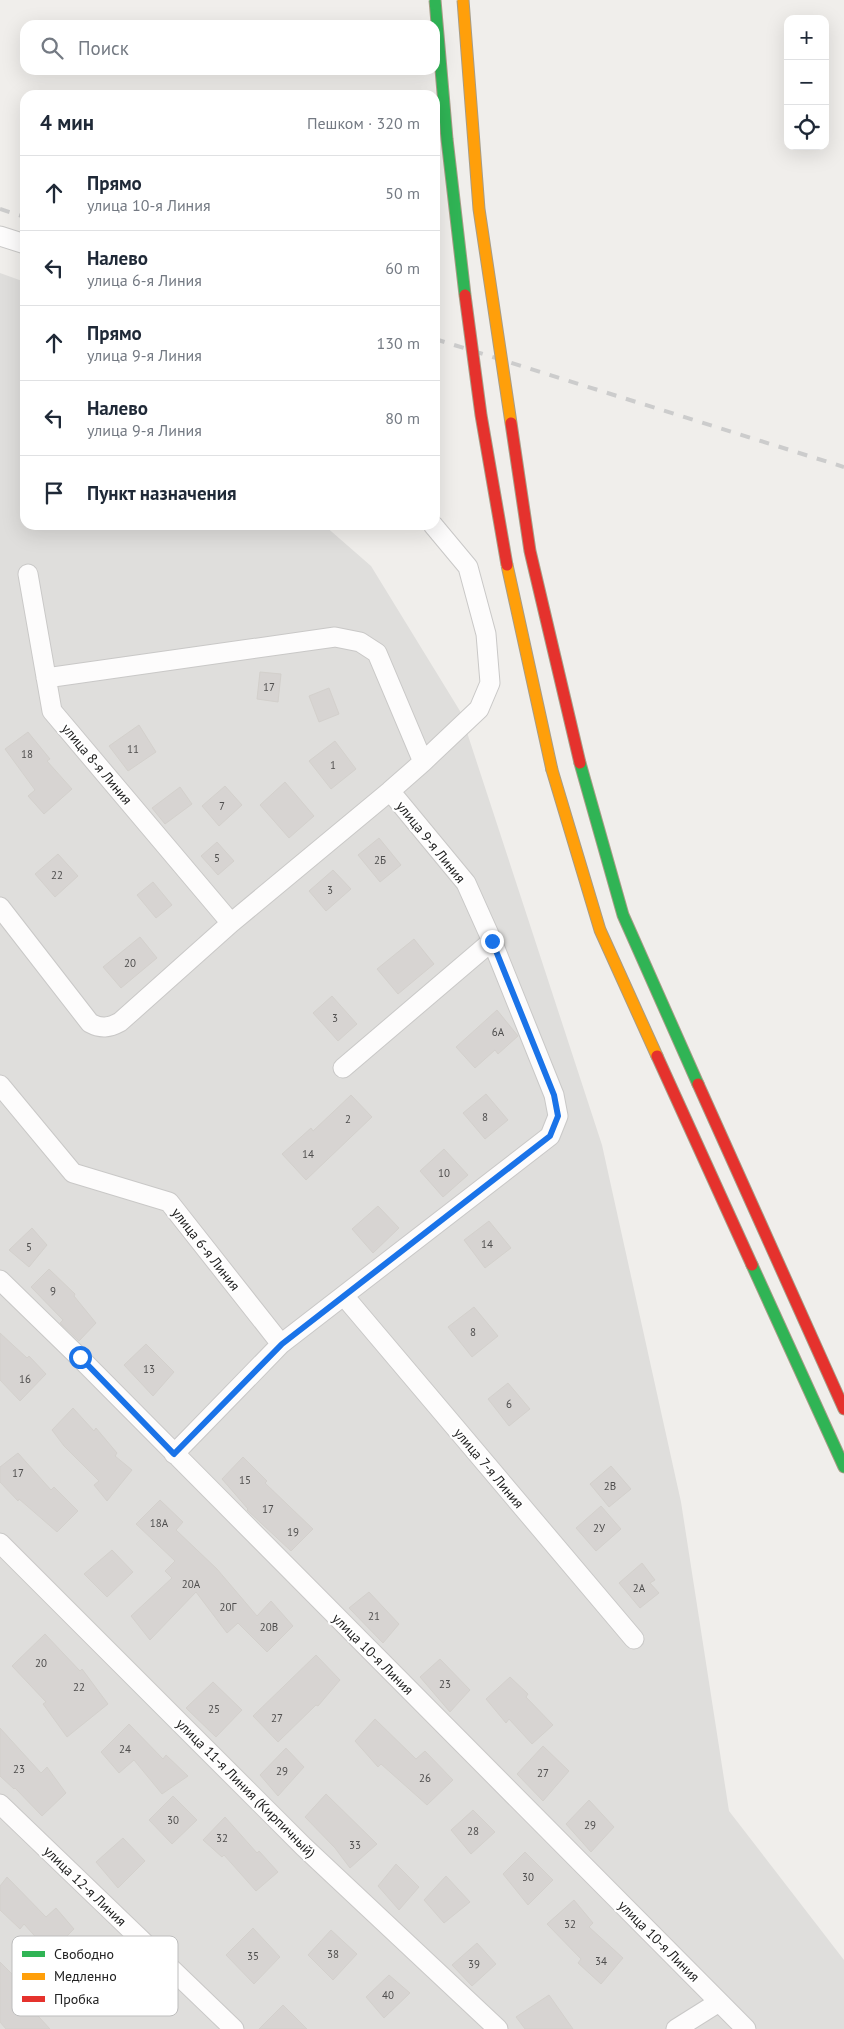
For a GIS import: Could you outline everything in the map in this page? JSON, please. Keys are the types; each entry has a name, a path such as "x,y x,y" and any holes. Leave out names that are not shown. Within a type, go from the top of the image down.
{"main road":[{"path":"435,0 436,20"},
{"path":"463,0 479,209 530,551 580,762 623,915 844,1408"},
{"path":"440,67 445,134 470,343 504,553 552,770 600,930 844,1467"}],"street":[{"path":"0,236 20,242"},
{"path":"0,907 90,1023 97,1027 113,1026 120,1022 231,922 390,791 479,709 490,683 486,634 468,567 437,530"},
{"name":"улица 8-я Линия","path":"28,574 52,711 231,922"},
{"path":"46,678 335,637 360,642 377,653 422,762"},
{"name":"улица 9-я Линия","path":"282,1344 550,1136 558,1116 554,1095 492,941 466,883 390,791"},
{"path":"343,1068 492,941"},
{"name":"улица 6-я Линия","path":"0,1084 73,1173 169,1202 282,1344"},
{"name":"улица 10-я Линия","path":"0,1280 80,1357 174,1454 746,2029"},
{"name":"улица 7-я Линия","path":"344,1296 634,1640"},
{"path":"174,1454 282,1344"},
{"name":"улица 11-я Линия (Кирпичный)","path":"0,1543 304,1847 498,2029"},
{"name":"улица 12-я Линия","path":"0,1804 137,1936"},
{"name":"улица 12-я Линия","path":"178,1975 234,2029"},
{"path":"676,2029 719,2002"}],"shaded area":[{"path":"0,273 20,280 20,530 330,530 371,566 460,711 602,1145 681,1502 729,1811 844,1960 844,2029 0,2029"}],"building":[{"path":"260,672 281,674 278,702 257,699"},
{"path":"329,688 339,714 319,722 309,696"},
{"path":"139,725 156,752 128,771 109,746"},
{"path":"28,732 50,759 47,761 72,789 44,814 28,796 35,790 5,749"},
{"path":"335,741 356,769 331,789 309,761"},
{"path":"285,782 314,816 289,838 260,805"},
{"path":"225,786 242,805 219,826 202,806"},
{"path":"180,787 192,804 165,824 152,808"},
{"path":"379,838 401,865 380,882 358,855"},
{"path":"217,842 234,861 218,875 201,856"},
{"path":"58,854 78,876 55,897 35,874"},
{"path":"333,870 351,889 326,911 309,891"},
{"path":"153,882 172,905 156,918 137,895"},
{"path":"140,937 157,958 121,988 103,967"},
{"path":"414,939 434,964 398,994 377,969"},
{"path":"332,996 357,1024 338,1041 313,1013"},
{"path":"497,1010 518,1036 498,1054 495,1050 475,1068 456,1047"},
{"path":"486,1094 508,1120 485,1139 463,1113"},
{"path":"351,1095 372,1117 306,1180 282,1154 311,1128 313,1131"},
{"path":"444,1149 468,1175 443,1197 420,1171"},
{"path":"378,1206 399,1228 373,1253 352,1229"},
{"path":"489,1221 511,1248 485,1268 464,1240"},
{"path":"32,1228 47,1245 29,1267 9,1250"},
{"path":"49,1269 75,1294 74,1296 96,1323 79,1341 60,1323 63,1320 31,1287"},
{"path":"474,1307 498,1336 472,1357 448,1327"},
{"path":"0,1333 27,1358 29,1356 46,1374 20,1401 0,1380"},
{"path":"146,1344 174,1372 153,1396 124,1365"},
{"path":"508,1383 530,1409 509,1426 488,1399"},
{"path":"73,1408 94,1431 96,1428 117,1453 115,1456 132,1470 107,1501 94,1485 99,1481 64,1446 52,1430"},
{"path":"18,1453 51,1490 54,1487 78,1511 57,1532 19,1499 18,1501 0,1482 0,1467"},
{"path":"243,1457 267,1481 265,1483 313,1529 291,1551 247,1510 222,1479"},
{"path":"611,1466 631,1489 609,1507 590,1484"},
{"path":"160,1500 183,1522 176,1530 217,1569 257,1616 271,1601 293,1626 267,1652 238,1623 227,1633 196,1592 150,1640 131,1616 172,1578 165,1571 175,1561 136,1524"},
{"path":"601,1506 621,1529 596,1551 576,1528"},
{"path":"112,1550 133,1572 107,1597 84,1574"},
{"path":"642,1563 655,1580 650,1583 659,1593 640,1608 619,1583"},
{"path":"369,1592 399,1624 383,1643 349,1608"},
{"path":"45,1634 80,1671 82,1669 108,1704 67,1737 43,1704 46,1702 12,1666"},
{"path":"316,1655 340,1680 318,1706 316,1705 278,1742 253,1716"},
{"path":"440,1659 470,1690 450,1712 420,1677"},
{"path":"510,1677 528,1694 526,1697 553,1725 532,1744 509,1719 506,1723 486,1699"},
{"path":"213,1682 242,1710 216,1737 186,1708"},
{"path":"375,1719 416,1759 425,1751 453,1780 427,1805 381,1764 378,1767 355,1741"},
{"path":"129,1724 163,1759 166,1755 188,1776 162,1794 134,1760 119,1773 101,1752"},
{"path":"0,1728 41,1773 47,1767 66,1793 42,1816 15,1788 0,1776"},
{"path":"543,1746 569,1771 543,1801 517,1774"},
{"path":"286,1748 304,1767 278,1796 260,1775"},
{"path":"326,1794 377,1844 350,1868 335,1848 305,1817"},
{"path":"173,1796 197,1820 172,1844 149,1820"},
{"path":"589,1800 614,1827 591,1852 566,1824"},
{"path":"473,1810 495,1832 471,1854 451,1830"},
{"path":"225,1817 257,1853 259,1851 278,1872 256,1891 224,1855 222,1857 203,1840"},
{"path":"123,1838 145,1861 118,1888 96,1862"},
{"path":"525,1852 553,1880 528,1905 503,1874"},
{"path":"396,1864 419,1887 399,1910 378,1886"},
{"path":"446,1876 470,1902 444,1923 424,1900"},
{"path":"7,1877 46,1917 56,1908 74,1929 67,1936 35,1936 24,1924 20,1929 0,1910 0,1886"},
{"path":"574,1900 593,1923 589,1927 623,1958 601,1984 578,1963 581,1959 547,1924"},
{"path":"253,1928 280,1957 254,1984 226,1955"},
{"path":"331,1930 357,1954 333,1980 308,1955"},
{"path":"477,1943 496,1964 472,1986 452,1965"},
{"path":"0,1962 12,1974 12,2016 38,2016 50,2029 6,2029 0,2022"},
{"path":"389,1975 410,1993 384,2018 366,1997"},
{"path":"549,1995 573,2029 525,2029 516,2017"},
{"path":"283,2005 307,2029 259,2029"}],"railway":[{"path":"0,209 20,215"},
{"path":"440,341 844,467"}],"traffic: fast":[{"path":"435,0 437,20"},
{"path":"440,58 447,139 465,295"},
{"path":"580,763 623,915 698,1084"},
{"path":"752,1265 844,1467"}],"traffic: slow":[{"path":"463,0 479,209 511,423"},
{"path":"507,565 552,770"},
{"path":"552,770 600,930 657,1056"}],"traffic: jam":[{"path":"465,295 481,415 507,565"},
{"path":"511,423 530,551 580,763"},
{"path":"657,1056 752,1265"},
{"path":"698,1084 844,1409"}],"route":[{"path":"80,1357 174,1454 282,1344 550,1136 558,1116 554,1095 492,941"}]}
